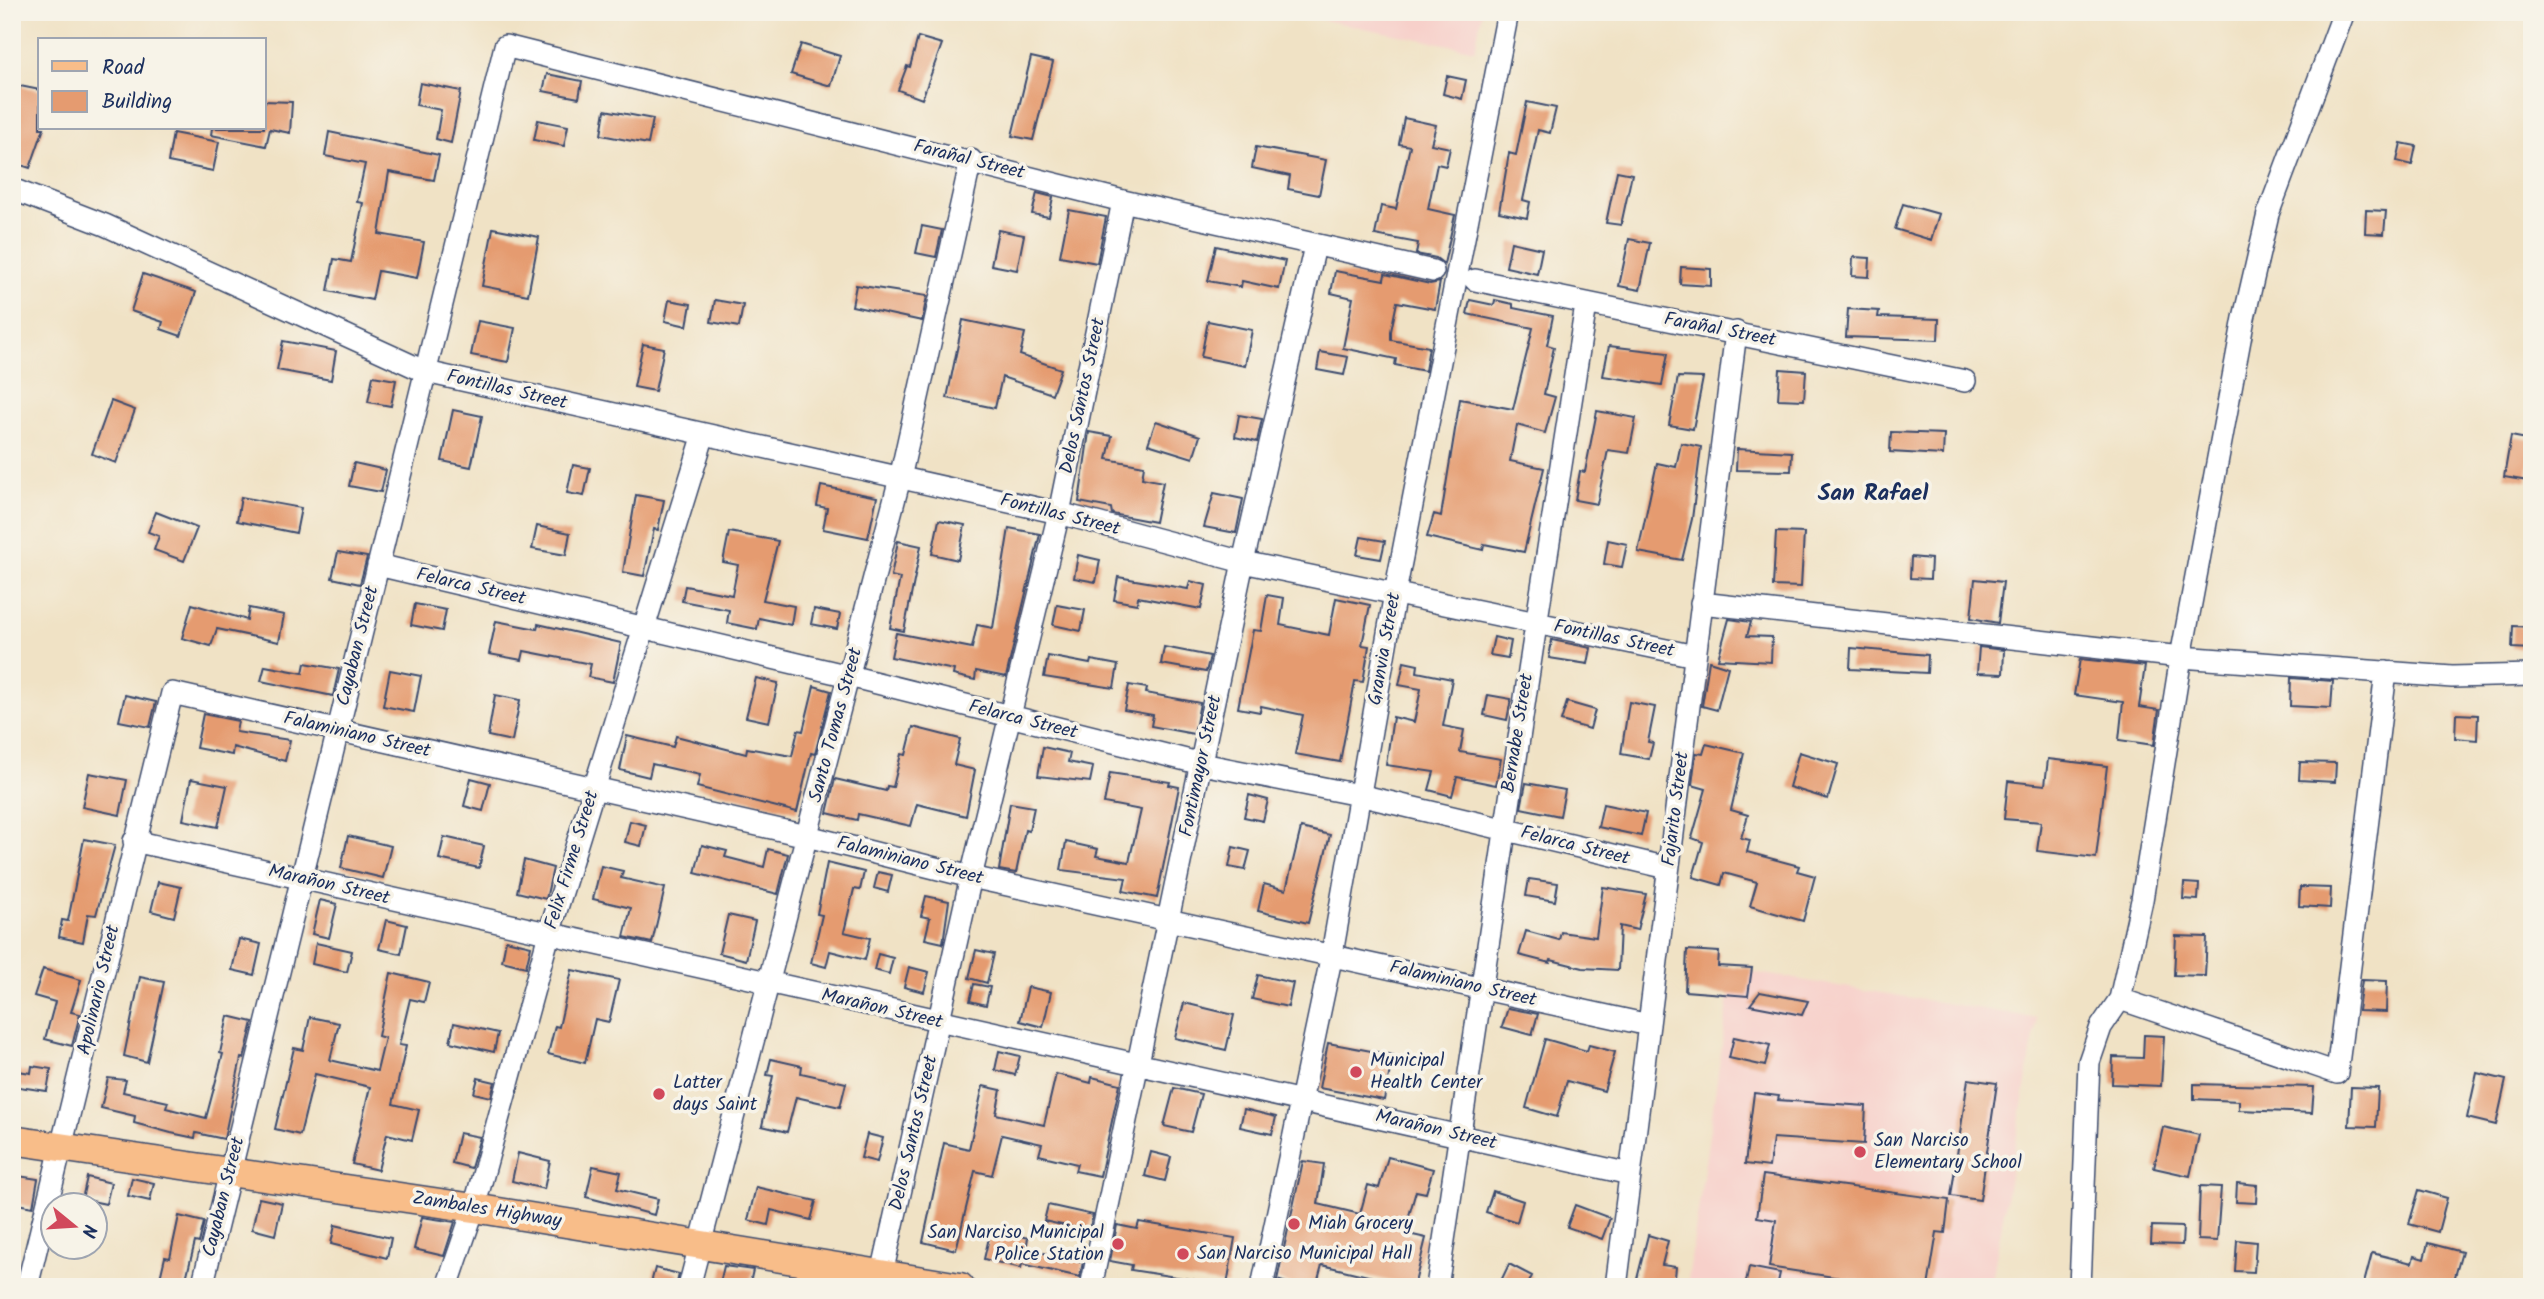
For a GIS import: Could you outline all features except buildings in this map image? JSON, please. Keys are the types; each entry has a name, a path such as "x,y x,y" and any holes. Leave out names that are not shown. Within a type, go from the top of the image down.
{"main road":[{"name":"Zambales Highway","path":"12,1140 474,1208 701,1245 880,1280 960,1287"}],"street":[{"name":"Granvia Street","path":"1262,1287 1332,954 1395,593 1508,12"},
{"path":"2080,1287 2090,1062 2101,1027 2120,999 2142,900 2181,657 2244,318 2268,214 2344,12"},
{"name":"Farañal Street","path":"505,47 971,160 1123,201 1433,271"},
{"name":"Cayaban Street","path":"202,1287 505,47"},
{"name":"Santo Tomas Street","path":"689,1287 900,478 971,160"},
{"name":"Fontillas Street","path":"12,188 105,225 426,372 1059,513 1243,562 1695,656"},
{"name":"Delos Santos Street","path":"880,1280 1008,717 1059,513 1123,201"},
{"name":"Fontimayor Street","path":"1091,1287 1243,562 1315,246"},
{"name":"Farañal Street","path":"1475,280 1965,381"},
{"name":"Bernabe Street","path":"1437,1287 1483,989 1504,829 1586,305"},
{"name":"Fajarito Street","path":"1616,1287 1736,332"},
{"name":"Felix Firme Street","path":"447,1287 474,1208 549,934 704,434"},
{"name":"Felarca Street","path":"378,565 849,676 1202,764 1359,795 1668,868"},
{"path":"1702,603 2181,657 2452,677 2532,675"},
{"path":"2120,999 2337,1073 2386,672"},
{"name":"Falaminiano Street","path":"172,694 807,836 971,877 1169,918 1649,1025"},
{"name":"Apolinario Street","path":"27,1287 172,694"},
{"name":"Marañon Street","path":"134,841 1630,1174"}],"shaded area":[{"path":"1283,12 1482,12 1475,50"},
{"name":"San Narciso Elementary School","path":"1733,969 2037,1018 1991,1287 1687,1287"}],"place":[{"name":"Municipal Health Center","path":"1356,1072"},
{"name":"Latter days Saint","path":"659,1094"},
{"name":"San Narciso Elementary School","path":"1860,1152"},
{"name":"Miah Grocery","path":"1294,1224"},
{"name":"San Narciso Municipal Police Station","path":"1118,1244"},
{"name":"San Narciso Municipal Hall","path":"1183,1254"}],"district":[{"name":"San Rafael","path":"1873,494"}]}
